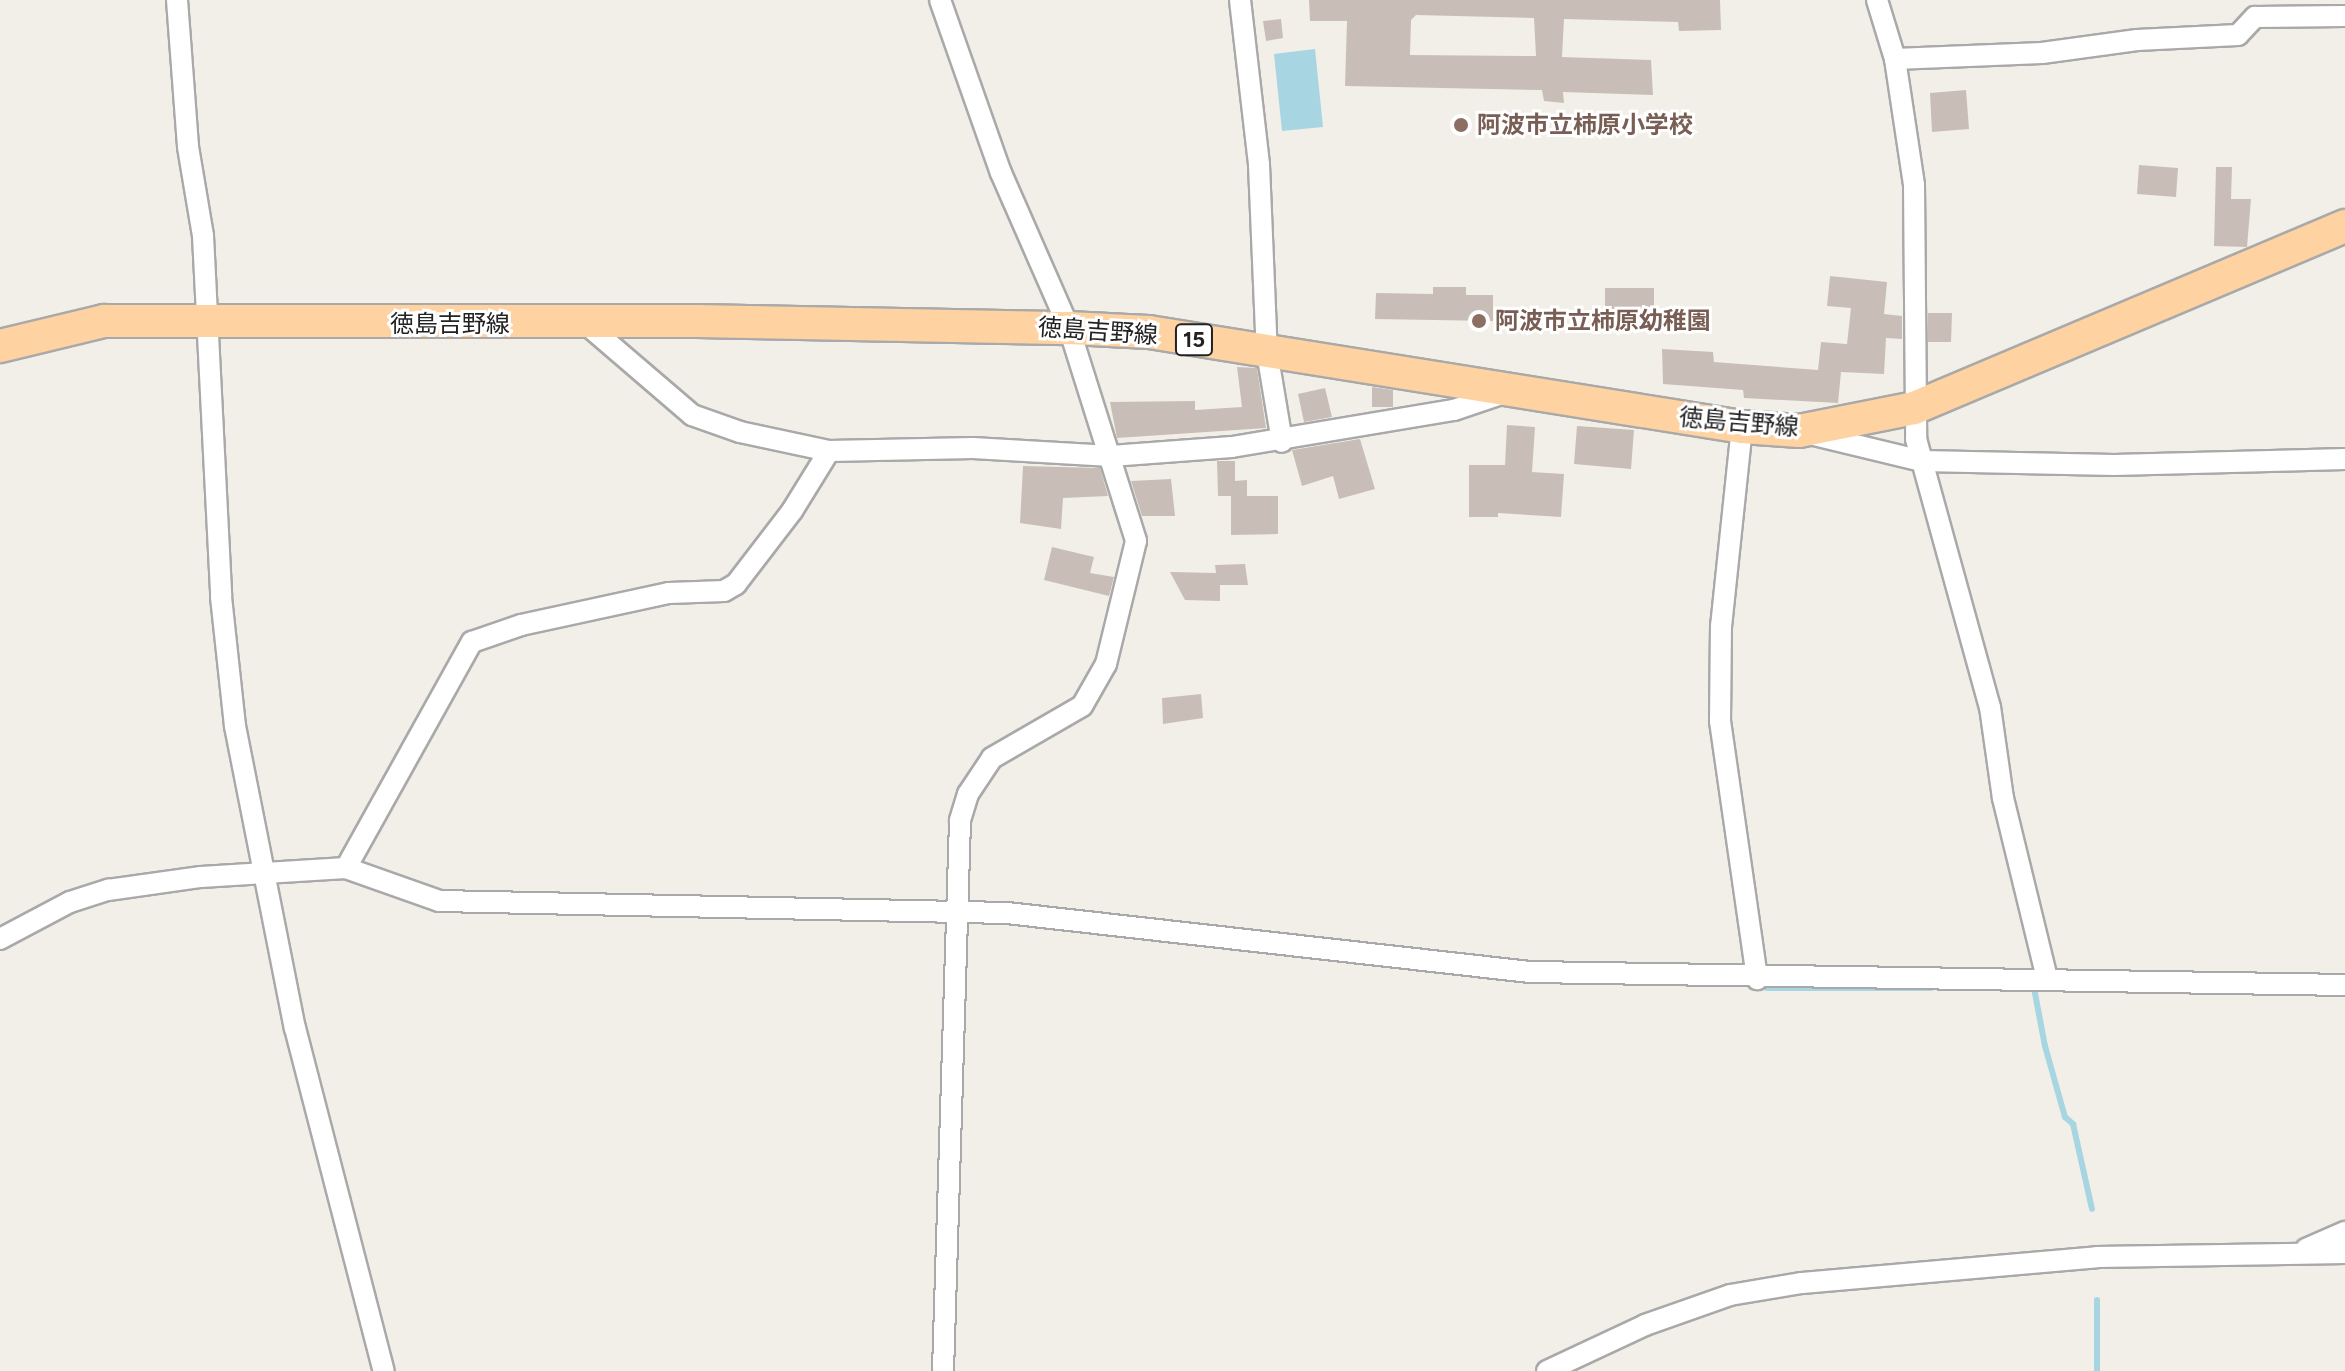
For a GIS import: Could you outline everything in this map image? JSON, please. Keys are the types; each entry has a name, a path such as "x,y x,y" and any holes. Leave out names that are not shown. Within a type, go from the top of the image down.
{"main road":[{"name":"徳島吉野線","path":"0,346 104,321 586,324 697,321 1069,328 1149,332 1508,392 1742,427 1799,431 1914,408 2345,226"}],"street":[{"path":"177,0 207,323 221,597 235,726 295,1028 384,1371"},
{"path":"940,0 1001,173 1069,328 1136,541 1106,664 1082,706 992,758 968,794 960,821 943,1371"},
{"path":"1240,0 1259,165 1267,352 1282,442"},
{"path":"1877,0 1895,59 1914,185 1914,408 1922,461 1990,707 2003,798 2047,978"},
{"path":"1895,59 2042,53 2137,40 2238,35 2255,17 2345,16"},
{"path":"586,324 692,415 740,432 829,451 973,448 1111,456 1282,442 1392,417 1454,410 1508,392"},
{"path":"1742,427 1721,626 1720,721 1757,979"},
{"path":"1799,431 1922,461 2114,465 2345,459"},
{"path":"346,868 472,642 521,625 669,593 724,591 736,584 792,511 829,451"},
{"path":"0,939 70,902 108,890 262,872 346,868 439,901 956,912 1150,926 1530,972 1757,979 2047,978 2345,985"},
{"path":"2299,1252 2345,1232"},
{"path":"1547,1371 1645,1325 1730,1295 1802,1283 1986,1263 2345,1253"}],"water":[{"path":"1315,49 1323,127 1282,131 1274,54"}],"building":[{"path":"1309,0 1720,0 1721,30 1679,31 1678,22 1564,19 1562,57 1651,60 1653,95 1563,92 1564,103 1544,101 1542,90 1345,86 1347,21 1310,21","holes":["1416,15 1534,18 1536,56 1410,55 1411,20"]},
{"path":"1281,19 1283,38 1266,41 1263,21"},
{"path":"1966,90 1969,129 1932,132 1930,93"},
{"path":"2139,165 2178,168 2176,197 2137,194"},
{"path":"2216,167 2232,167 2231,199 2251,199 2247,247 2214,246"},
{"path":"1830,276 1887,282 1884,314 1902,316 1902,339 1886,338 1884,374 1841,372 1838,403 1744,398 1743,390 1663,384 1662,349 1713,352 1714,362 1818,370 1821,342 1847,344 1851,308 1827,306"},
{"path":"1433,287 1466,287 1466,295 1493,295 1493,321 1375,319 1376,293 1433,294"},
{"path":"1605,288 1654,288 1654,320 1605,321"},
{"path":"1928,313 1952,313 1951,342 1928,342"},
{"path":"1237,367 1257,368 1266,428 1117,438 1110,402 1195,401 1195,410 1242,407"},
{"path":"1372,387 1393,390 1393,407 1372,407"},
{"path":"1325,388 1332,417 1304,422 1298,394"},
{"path":"1507,425 1535,427 1532,472 1564,474 1561,517 1498,513 1498,517 1469,517 1469,465 1505,465"},
{"path":"1577,426 1634,430 1631,469 1574,464"},
{"path":"1360,439 1375,489 1339,499 1333,476 1302,486 1292,450"},
{"path":"1217,461 1235,461 1235,481 1247,480 1247,496 1278,496 1278,534 1231,535 1231,496 1218,496"},
{"path":"1023,466 1100,468 1108,496 1063,498 1061,529 1020,523"},
{"path":"1171,479 1175,516 1142,516 1131,481"},
{"path":"1052,547 1094,557 1090,573 1114,577 1109,596 1044,580"},
{"path":"1245,564 1248,585 1220,585 1220,601 1185,600 1170,572 1216,573 1215,565"},
{"path":"1201,694 1203,718 1163,724 1162,698"}],"waterway":[{"path":"1767,988 1931,988"},
{"path":"2034,988 2045,1046 2065,1117 2073,1124 2092,1209"},
{"path":"2097,1300 2097,1371"}],"place":[{"name":"阿波市立柿原小学校","path":"1461,125"},
{"name":"阿波市立柿原幼稚園","path":"1479,321"}]}
